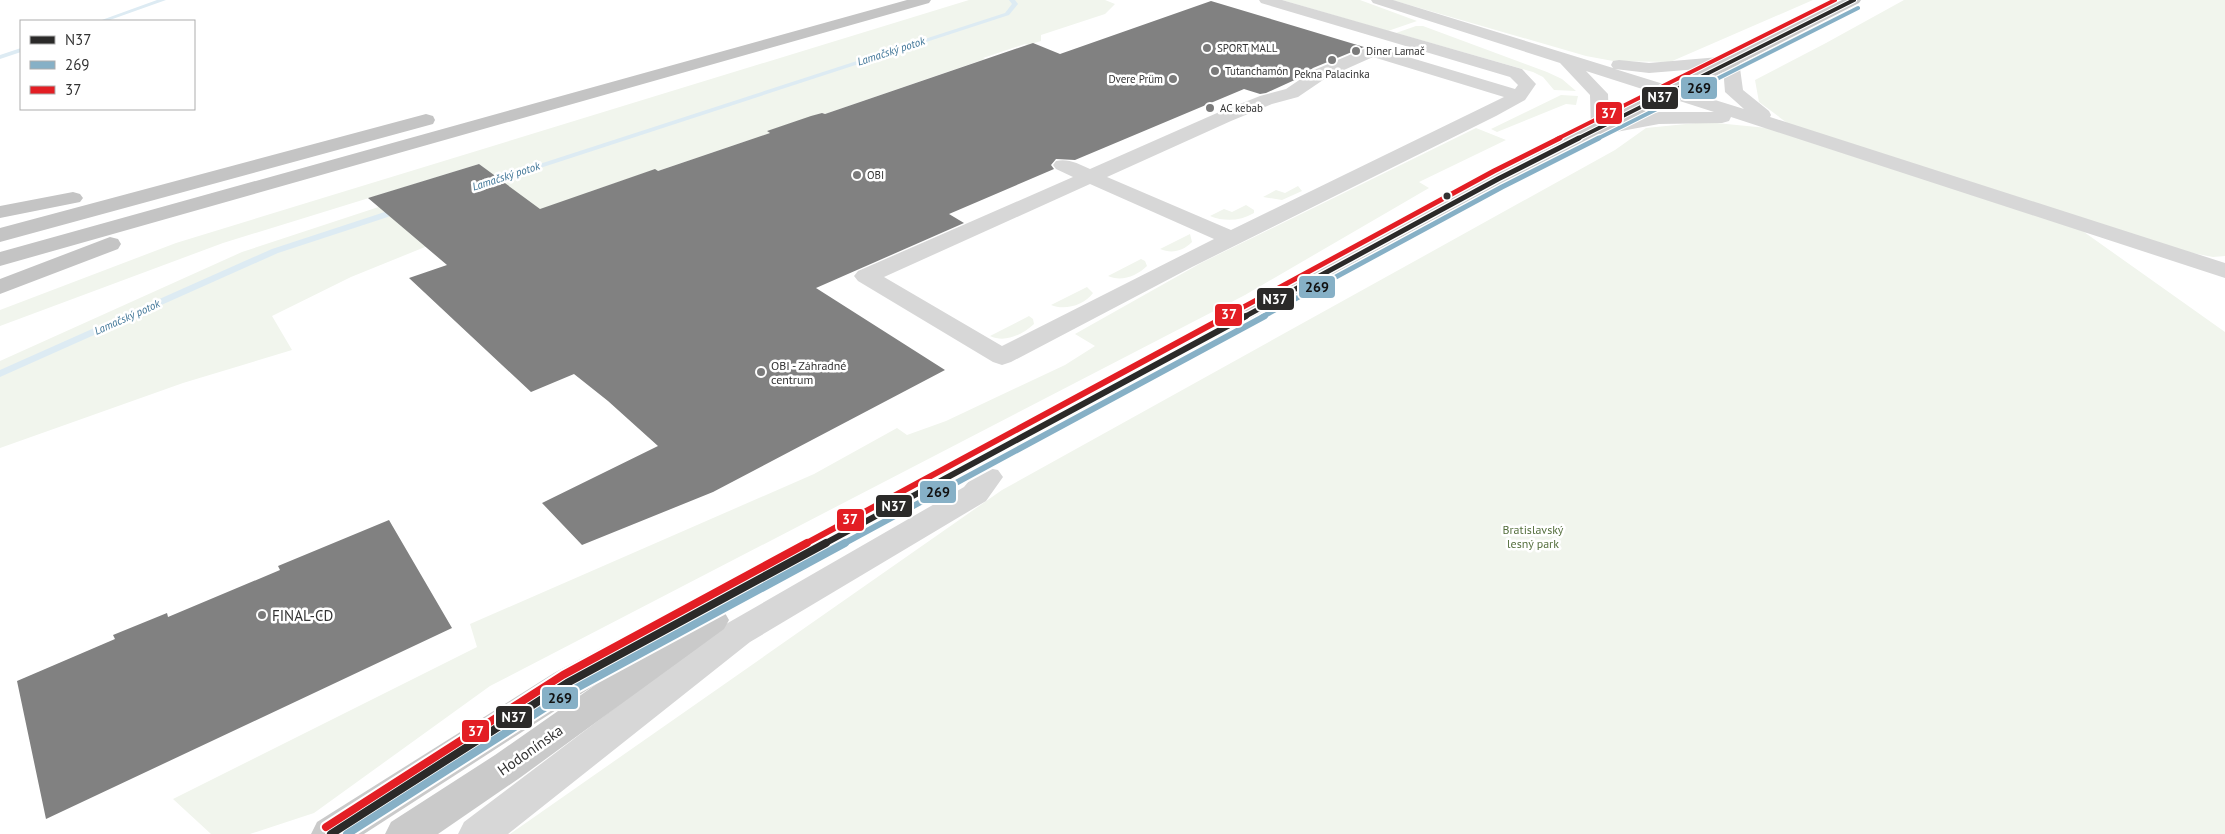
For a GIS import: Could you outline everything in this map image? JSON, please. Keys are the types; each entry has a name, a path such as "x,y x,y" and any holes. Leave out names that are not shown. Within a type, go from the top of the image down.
{"highway":[{"path":"0,258 924,0"},
{"path":"751,32 826,12"},
{"path":"569,82 655,58"},
{"path":"0,235 444,115"},
{"path":"0,212 46,204 218,166 310,152"},
{"path":"0,287 258,187"}],"main road":[{"name":"Hodonínska","path":"331,834 567,683 797,557 1498,179 1854,0"},
{"name":"Hodonínska","path":"405,834 524,754 797,557"}],"lane":[{"path":"1266,0 1516,73 1527,84 1519,96 1231,238 1065,322 1002,357 866,276 1224,117 1266,100 1292,94 1320,74 1372,51 1519,96"},
{"path":"1378,0 1673,92 2225,271"},
{"path":"1564,58 1649,68 1731,62 1734,92 1775,125"},
{"path":"1564,58 1599,94 1600,129 1659,118 1699,116 1724,117 1775,125"},
{"path":"1063,165 1231,238"},
{"path":"478,834 738,633 975,494 988,477"}],"green space":[{"path":"969,0 1105,0 1115,4 1105,14 1041,35 1041,41 1028,45 1025,44 983,58 985,59 825,114 822,113 768,131 770,133 589,192 591,194 425,247 351,277 272,316 292,350 183,383 0,448 0,361 242,252 488,171 479,164 223,243 0,326 0,310 176,243"},
{"path":"1282,0 1360,0 1417,21 1388,31"},
{"path":"1392,0 1813,0 1670,62 1613,61 1586,56"},
{"name":"Bratislavský lesný park","path":"1904,0 2225,0 2225,256 2213,257 2084,232 2225,332 2225,834 510,834 1002,490 1615,150 1646,128 1706,122 1798,131 1759,102 1755,80"},
{"path":"1416,26 1423,26 1547,72 1562,79 1576,91 1554,90 1543,77 1533,72 1396,33"},
{"path":"1561,95 1578,96 1576,105 1566,104 1497,132 1491,129"},
{"path":"1476,128 1506,140 1419,182 1429,188 1245,295 490,686 314,813 250,834 211,834 173,799 477,647 470,624 814,474 897,428 907,435 946,421 1065,365 1095,346 1075,334 1201,263"},
{"path":"1298,186 1302,191 1282,200 1263,197 1276,190 1285,193"},
{"path":"1246,205 1254,210 1254,213 1243,218 1227,220 1210,216 1224,209 1232,212"},
{"path":"1190,234 1192,242 1185,248 1177,251 1164,251 1160,249"},
{"path":"1141,259 1145,261 1147,266 1139,273 1123,278 1108,276"},
{"path":"1087,287 1093,293 1079,304 1068,307 1051,305"},
{"path":"1029,316 1033,319 1034,324 1024,332 1002,339 990,336"}],"building":[{"path":"1211,1 1364,47 1313,68 1299,78 1266,93 1260,94 1244,89 1075,160 1056,159 1051,165 1054,169 949,214 964,223 816,288 945,370 713,492 582,545 542,503 658,446 608,401 574,374 531,392 409,278 447,265 368,198 479,164 540,209 655,169 658,171 770,133 767,131 811,116 825,114 1033,43 1060,54"},
{"path":"389,520 452,628 46,819 17,681 115,639 113,635 167,613 168,617 280,570 278,566"}],"waterway":[{"path":"105,20 163,0"},
{"name":"Lamačský potok","path":"485,183 1007,14 1015,4 1012,0"},
{"path":"0,57 20,50"},
{"name":"Lamačský potok","path":"0,374 275,251 400,210"}],"transit line":[{"name":"37","path":"326,827 563,675 1494,171 1835,0"},
{"name":"N37","path":"331,834 567,683 1498,179 1854,0"},
{"name":"269","path":"347,834 571,691 1502,187 1858,8"}],"place":[{"name":"SPORT MALL","path":"1207,48"},
{"name":"Diner Lamač","path":"1356,51"},
{"name":"Pekna Palacinka","path":"1332,60"},
{"name":"Tutanchamón","path":"1215,71"},
{"name":"Dvere Prüm","path":"1173,79"},
{"name":"AC kebab","path":"1210,108"},
{"name":"OBI","path":"857,175"},
{"name":"OBI - Záhradné centrum","path":"761,372"},
{"name":"FINAL-CD","path":"262,615"}]}
